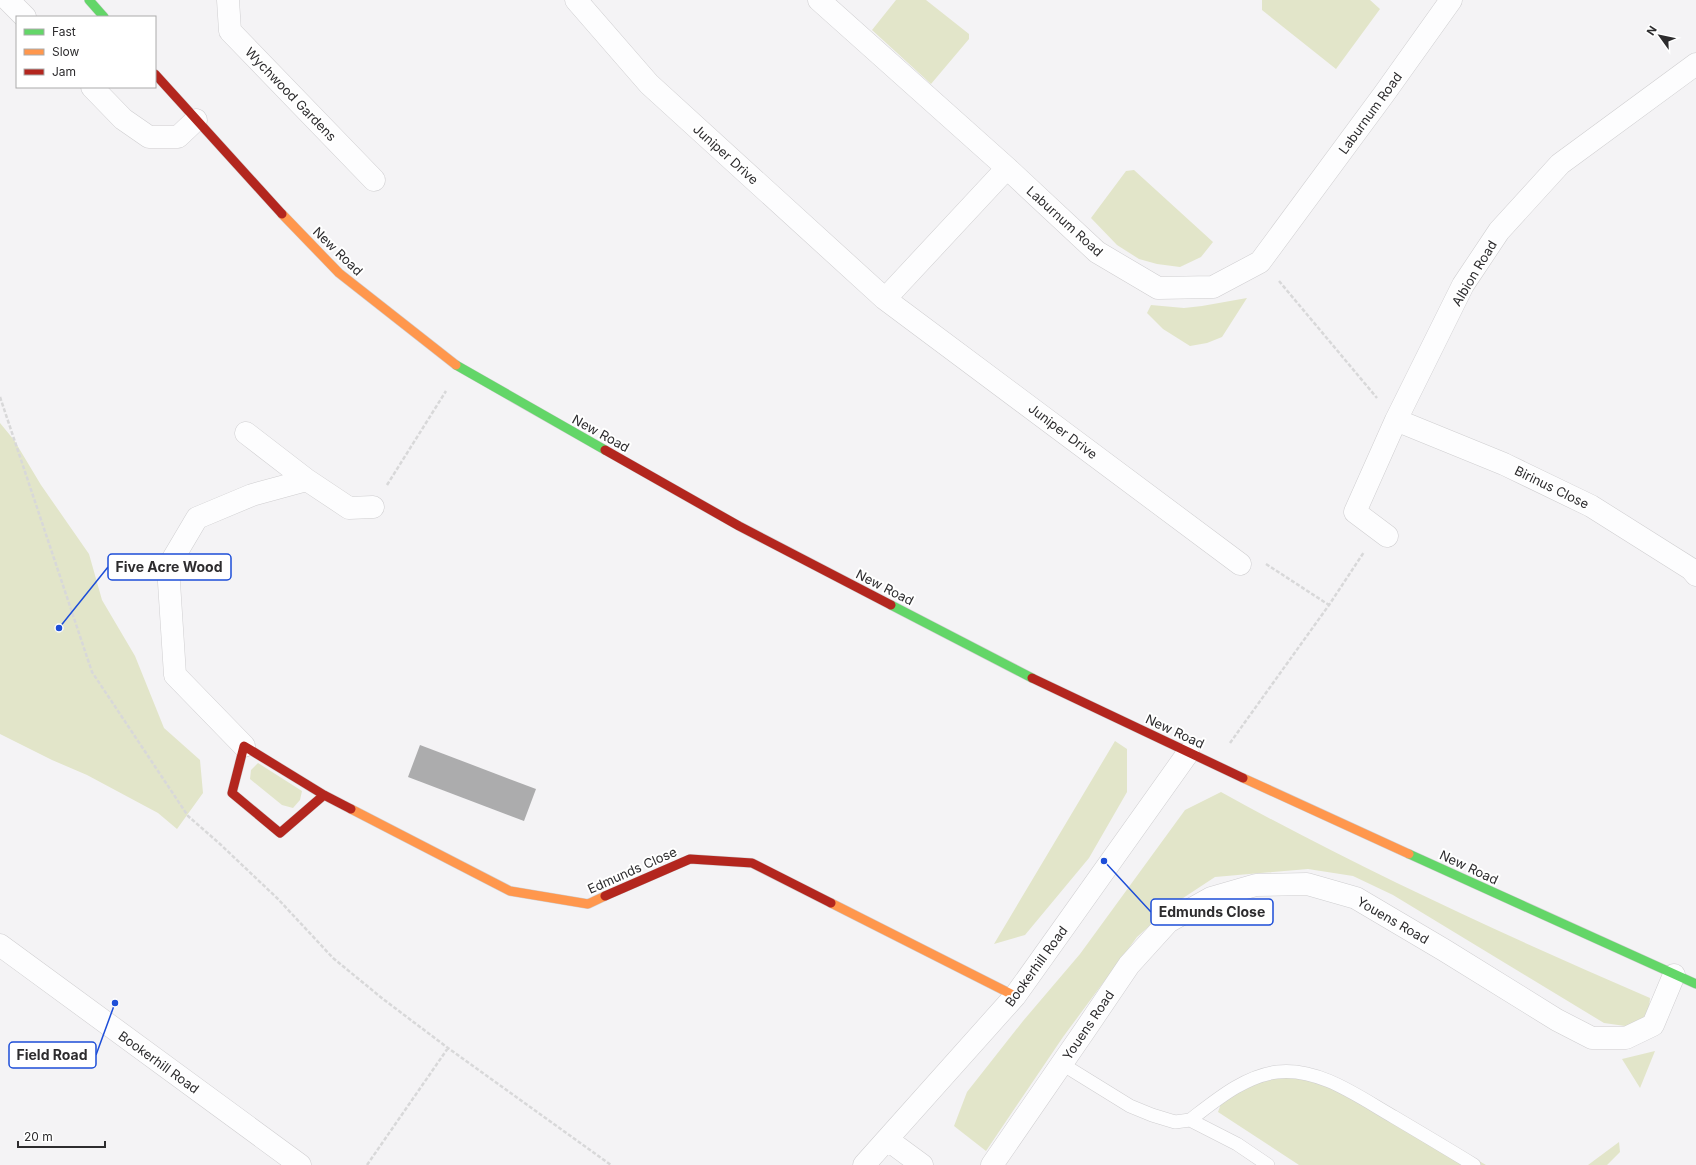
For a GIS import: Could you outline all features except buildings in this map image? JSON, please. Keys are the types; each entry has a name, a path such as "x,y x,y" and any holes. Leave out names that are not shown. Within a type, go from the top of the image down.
{"main road":[{"path":"89,0 103,16"},
{"name":"New Road","path":"156,75 259,190 340,273 460,368 739,526 1010,667 1188,753 1696,984"},
{"path":"244,746 232,793 280,833 324,795"},
{"name":"Edmunds Close","path":"244,746 324,795 510,891 588,904 690,859 752,863 1016,996"}],"street":[{"path":"8,0 24,16"},
{"name":"Wychwood Gardens","path":"228,0 230,31 374,180"},
{"name":"Juniper Drive","path":"576,0 649,84 885,299 1240,564"},
{"name":"Laburnum Road","path":"819,0 1007,168 1097,252 1158,288 1212,287 1260,262 1384,94 1451,0"},
{"name":"Albion Road","path":"1387,536 1355,512 1396,420 1463,285 1499,231 1560,164 1696,64"},
{"path":"93,88 123,119 149,137 178,137 196,120"},
{"path":"885,299 1007,168"},
{"name":"Birinus Close","path":"1396,420 1504,464 1591,506 1691,569 1696,575"},
{"path":"246,433 307,480 349,508 373,507"},
{"path":"244,746 175,675 168,567 197,518 252,495 307,480"},
{"name":"Bookerhill Road","path":"864,1165 1016,996 1188,753"},
{"name":"Youens Road","path":"992,1165 1129,965 1168,922 1211,898 1256,885 1307,884 1356,898 1444,950 1557,1020 1592,1038 1626,1038 1653,1025 1674,975"},
{"name":"Bookerhill Road","path":"0,945 300,1165"},
{"path":"888,1140 922,1165"}],"lane":[{"path":"1062,1064 1130,1106 1152,1116 1176,1122 1190,1120 1229,1091 1252,1079 1276,1072 1303,1073 1331,1082 1359,1097 1474,1165"},
{"path":"1190,1120 1236,1144 1268,1165"}],"path":[{"path":"1260,262 1271,271 1396,420"},
{"path":"373,507 460,368"},
{"path":"0,397 92,672 188,816 278,899 333,958 383,999 448,1048 611,1165"},
{"path":"1214,764 1329,606 1364,551"},
{"path":"1240,564 1266,564 1329,606"},
{"path":"367,1165 448,1048"}],"green space":[{"path":"896,0 926,0 969,34 969,39 931,84 872,30"},
{"path":"1262,0 1370,0 1380,9 1336,69 1262,10"},
{"path":"1134,170 1213,242 1201,257 1180,267 1157,264 1139,259 1117,245 1091,218 1126,171"},
{"path":"1247,298 1222,337 1207,343 1190,346 1163,329 1147,313 1151,305 1184,308"},
{"path":"0,423 14,440 41,485 89,554 102,600 135,656 164,728 200,760 203,793 177,829 158,813 87,775 52,760 0,734"},
{"path":"1115,741 1127,749 1127,792 1089,858 1025,935 994,944"},
{"path":"258,763 302,791 300,800 293,808 282,805 250,779 251,770"},
{"path":"1221,792 1326,848 1433,900 1650,998 1649,1009 1641,1024 1632,1027 1604,1023 1393,895 1353,876 1308,869 1215,877 1174,904 1137,937 1063,1037 986,1151 954,1126 967,1092 1023,1021 1080,954 1185,810"},
{"path":"1655,1051 1640,1088 1622,1059"},
{"path":"1269,1071 1349,1084 1486,1165 1299,1165 1218,1112 1223,1098"},
{"path":"1619,1142 1620,1152 1607,1165 1588,1165"}],"traffic: fast":[{"path":"89,0 103,16"},
{"path":"456,365 605,450"},
{"path":"891,605 1032,678"},
{"path":"1409,854 1696,984"}],"traffic: slow":[{"path":"282,214 339,273 456,365"},
{"path":"1243,778 1409,854"},
{"path":"351,809 510,891 588,904 605,896"},
{"path":"831,903 1015,996"}],"traffic: jam":[{"path":"156,75 282,214"},
{"path":"605,450 739,526 891,605"},
{"path":"1032,678 1243,778"},
{"path":"324,795 280,833 232,793 244,746 324,795 351,809"},
{"path":"605,896 690,859 752,863 831,903"}],"place":[{"name":"Five Acre Wood","path":"59,628"},
{"name":"Edmunds Close","path":"1104,861"},
{"name":"Field Road","path":"115,1003"}]}
